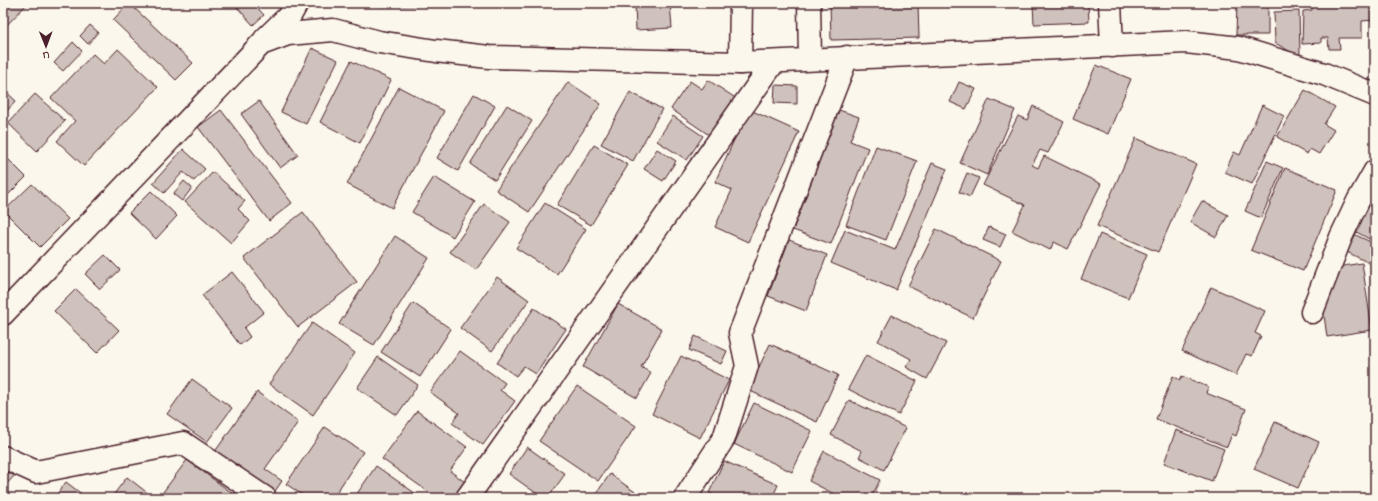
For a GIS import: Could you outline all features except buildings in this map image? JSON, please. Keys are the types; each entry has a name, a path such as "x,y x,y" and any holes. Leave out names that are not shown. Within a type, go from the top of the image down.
{"street":[{"path":"3,314 291,14 297,3"},
{"path":"740,63 741,3"},
{"path":"809,3 810,59"},
{"path":"1110,3 1112,46"},
{"path":"261,44 288,34 333,30 379,42 436,51 489,57 740,63 1186,42 1240,48 1324,74 1375,95"},
{"path":"685,498 724,438 747,366 740,333 847,57"},
{"path":"467,498 774,62"},
{"path":"1312,312 1341,237 1358,201 1375,171"},
{"path":"3,457 36,472 183,443 265,498"}]}
